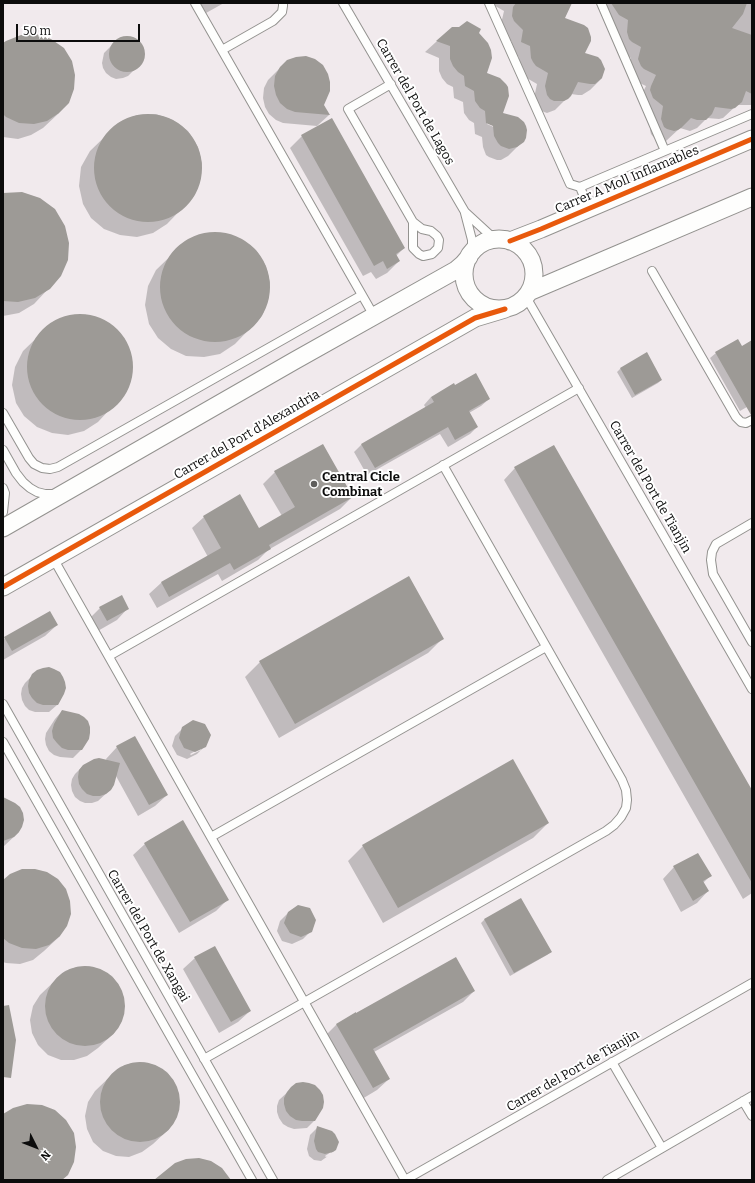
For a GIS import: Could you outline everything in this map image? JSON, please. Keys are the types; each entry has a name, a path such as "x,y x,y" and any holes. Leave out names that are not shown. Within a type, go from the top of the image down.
{"street":[{"name":"Carrer A Moll Inflamables","path":"506,240 589,208 752,139"},
{"path":"527,294 752,197"},
{"path":"3,528 456,270 464,264 469,257 481,244 489,241 506,240 518,245 524,250 530,258 534,275 532,284 527,294 517,304 505,309 494,309 484,306 474,299 468,290 464,279 465,268 469,257"},
{"name":"Carrer del Port d'Alexandria","path":"3,587 475,318 505,309"}],"lane":[{"path":"195,3 374,316"},
{"path":"222,50 273,21 282,12 283,3"},
{"name":"Carrer del Port de Lagos","path":"343,3 465,212"},
{"path":"489,3 570,184 580,187 752,114"},
{"path":"601,3 665,151"},
{"path":"391,84 348,109 413,222"},
{"path":"580,187 589,208"},
{"path":"465,212 490,235 506,240"},
{"path":"465,212 472,240 472,248 469,257"},
{"path":"652,270 736,417 741,422 746,423 752,420"},
{"path":"3,413 34,464 42,468 50,469 58,467 362,294"},
{"name":"Carrer del Port de Tianjin","path":"527,294 579,388 752,689"},
{"path":"109,656 579,388"},
{"path":"3,450 16,473 30,488 45,494 56,494 68,491"},
{"path":"204,1059 606,831 621,817 626,808 626,790 622,780 443,465"},
{"path":"3,488 5,493 3,512"},
{"path":"752,523 716,544 712,552 711,560 713,574 752,642"},
{"path":"53,558 405,1180"},
{"path":"211,837 546,647"},
{"name":"Carrer del Port de Xangai","path":"4,706 273,1180"},
{"path":"3,742 252,1180"},
{"name":"Carrer del Port de Tianjin","path":"405,1180 752,983"},
{"path":"612,1062 662,1148"},
{"path":"607,1180 752,1096"},
{"path":"743,1101 752,1116"}],"shaded area":[{"path":"3,3 752,3 752,1180 3,1180"}],"building":[{"path":"516,3 572,3 565,18 588,28 591,41 585,53 598,57 601,60 605,69 602,78 595,84 578,82 571,96 564,101 554,101 550,99 547,95 545,86 548,73 536,66 531,58 530,46 521,42 523,30 514,21 512,16 513,7"},
{"path":"611,3 747,3 743,14 732,28 752,35 752,94 746,91 742,102 735,108 715,107 712,114 706,120 691,118 678,130 674,131 667,129 664,127 661,119 663,106 653,98 650,90 656,75 641,66 638,59 641,47 629,39 627,32 628,20 619,15"},
{"path":"467,21 481,29 479,33 488,43 491,50 492,58 487,73 500,78 508,87 509,96 503,113 518,117 526,126 526,138 524,142 517,147 509,149 498,143 494,136 493,126 486,123 485,111 480,108 475,101 474,91 465,86 464,76 453,66 450,59 450,46 436,41 452,27 459,27"},
{"path":"36,34 51,39 64,48 72,61 75,75 74,89 69,103 59,113 47,121 34,124 19,123 3,114 3,43 21,35"},
{"path":"131,36 140,41 144,47 144,61 140,67 131,72 123,72 114,67 110,61 109,50 114,41 120,37"},
{"path":"306,56 315,59 323,65 328,74 330,91 324,105 330,115 295,112 287,109 280,103 276,95 274,86 275,76 280,67 287,60"},
{"path":"148,114 169,118 186,130 198,147 202,168 198,189 186,206 169,218 148,222 127,218 110,206 98,189 94,168 98,147 110,130 127,118"},
{"path":"332,118 405,248 396,254 400,261 387,269 383,261 374,266 301,135"},
{"path":"22,192 40,198 55,209 65,226 69,243 68,260 61,276 50,289 35,298 18,302 3,301 3,193"},
{"path":"215,232 236,236 246,241 254,248 261,256 266,266 270,287 266,308 261,318 254,326 246,333 236,338 215,342 194,338 184,333 176,326 169,318 164,308 160,287 164,266 169,256 176,248 184,241 194,236"},
{"path":"80,314 100,318 117,330 129,347 133,367 129,387 117,404 100,416 80,420 60,416 43,404 31,387 27,367 31,347 43,330 60,318"},
{"path":"738,339 742,346 752,340 752,415 715,352"},
{"path":"647,352 662,380 635,395 620,368"},
{"path":"476,373 490,399 469,411 478,427 455,440 448,427 375,468 361,444 434,402 431,397 454,383 455,385"},
{"path":"323,444 353,497 269,545 271,549 234,570 230,563 169,597 161,582 221,548 203,516 240,494 259,528 295,507 274,471"},
{"path":"554,445 752,790 752,883 514,467"},
{"path":"409,576 444,639 295,724 259,661"},
{"path":"122,595 129,609 107,621 99,607"},
{"path":"50,611 58,625 12,651 4,637"},
{"path":"49,667 60,672 65,682 66,688 58,705 43,705 37,703 29,693 28,686 32,674 37,670"},
{"path":"62,710 79,714 88,721 90,727 89,739 82,750 68,750 62,748 53,738 52,731 54,724"},
{"path":"193,720 205,724 211,735 206,747 195,752 184,748 179,738 182,727"},
{"path":"135,736 168,795 149,805 116,746"},
{"path":"99,758 120,763 114,785 111,790 100,796 93,796 87,794 79,784 79,770 83,765"},
{"path":"513,759 549,823 398,908 362,845"},
{"path":"3,797 20,807 24,820 22,827 14,837 3,841"},
{"path":"183,820 229,900 190,922 144,843"},
{"path":"698,853 712,876 703,881 709,891 693,901 673,866"},
{"path":"22,869 35,869 47,872 58,879 66,889 70,901 71,914 67,926 60,936 49,945 36,949 22,948 9,943 3,938 3,880 10,874"},
{"path":"521,898 552,952 514,973 484,919"},
{"path":"298,905 310,908 316,920 312,932 301,937 290,933 284,923 288,912"},
{"path":"215,946 251,1011 231,1022 194,957"},
{"path":"456,957 475,991 373,1049 390,1079 373,1088 336,1024"},
{"path":"85,966 100,969 113,978 122,991 125,1006 122,1021 113,1034 100,1043 85,1046 70,1043 57,1034 48,1021 45,1006 48,991 57,978 70,969"},
{"path":"9,1005 16,1040 11,1078 3,1077 3,1006"},
{"path":"140,1062 155,1065 168,1074 177,1087 180,1102 177,1117 168,1130 155,1139 140,1142 125,1139 112,1130 103,1117 100,1102 103,1087 112,1074 125,1065"},
{"path":"303,1082 315,1085 323,1095 323,1108 315,1121 296,1120 286,1111 284,1098 287,1092 296,1083"},
{"path":"27,1104 42,1105 55,1110 66,1120 74,1133 76,1147 74,1162 68,1175 62,1180 3,1180 3,1114 13,1108"},
{"path":"317,1126 332,1131 335,1134 339,1142 336,1150 325,1154 318,1152 314,1141"},
{"path":"199,1158 211,1161 222,1168 231,1180 154,1180 175,1163 186,1159"}],"cycle path":[{"path":"510,241 752,139"},
{"path":"3,587 475,318 505,309"}],"place":[{"name":"Central Cicle Combinat","path":"314,484"}]}
